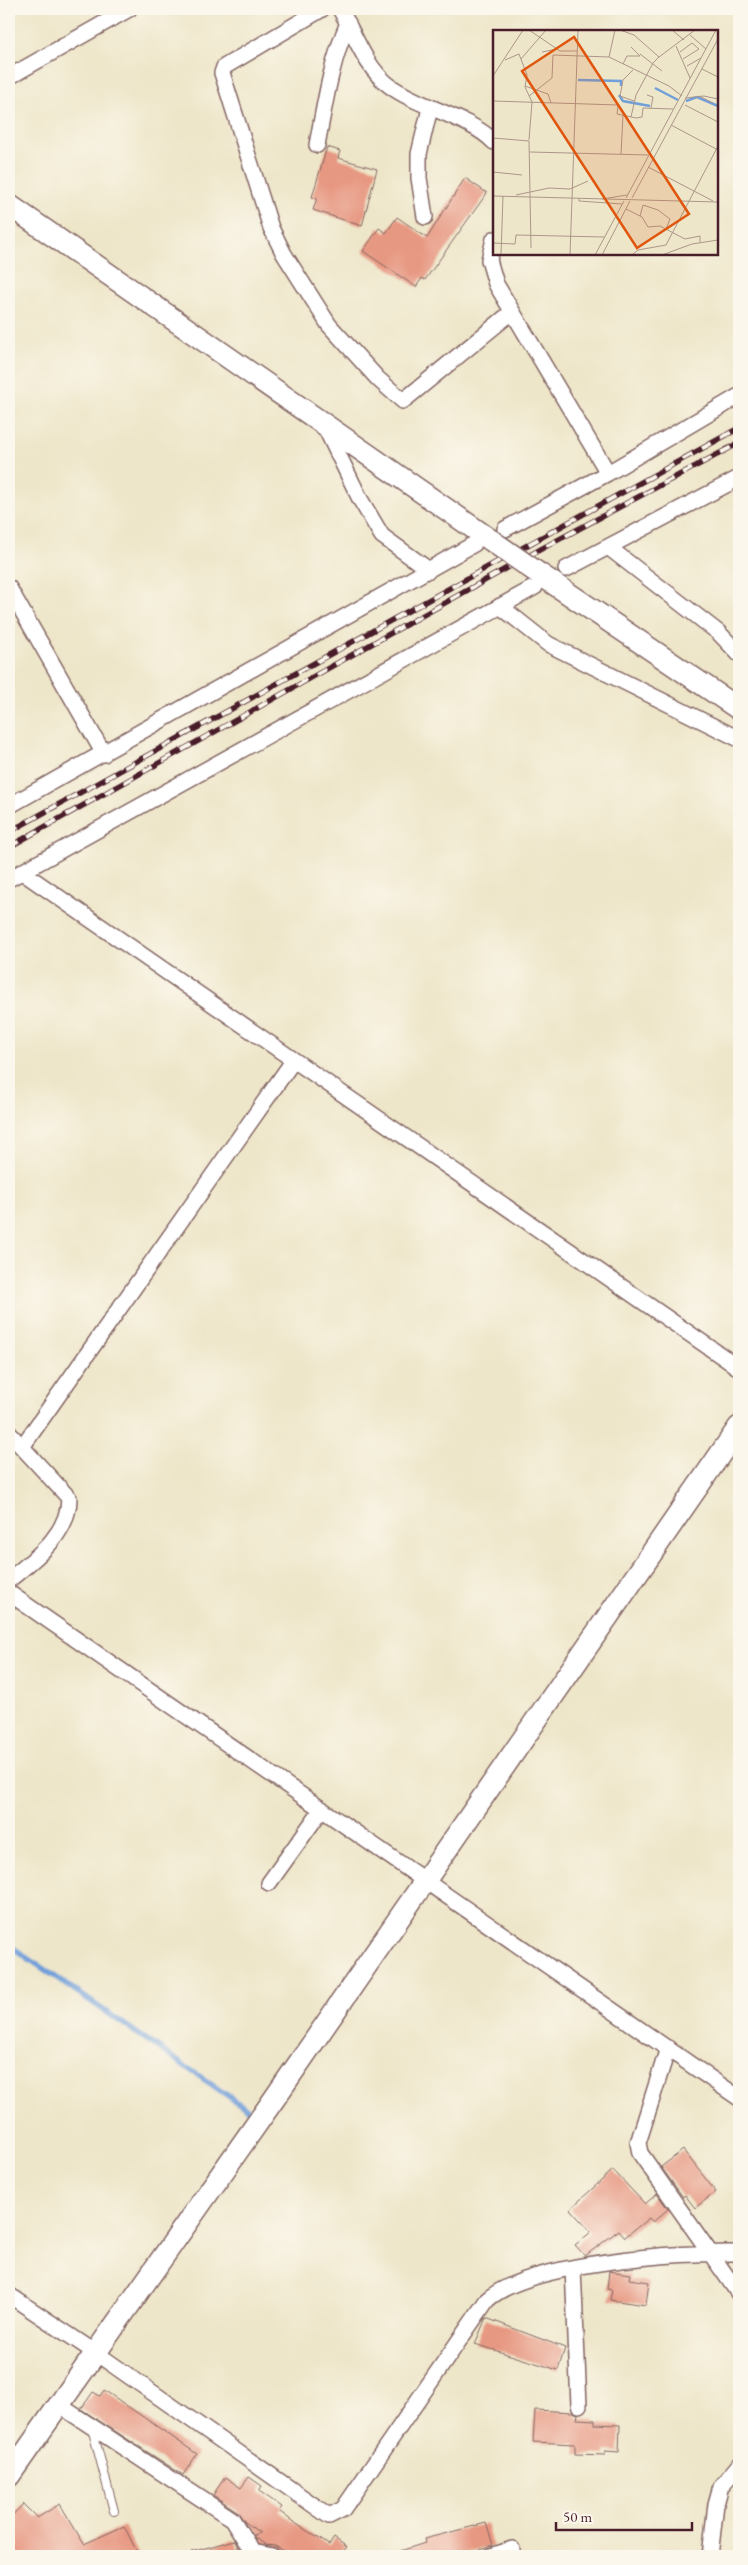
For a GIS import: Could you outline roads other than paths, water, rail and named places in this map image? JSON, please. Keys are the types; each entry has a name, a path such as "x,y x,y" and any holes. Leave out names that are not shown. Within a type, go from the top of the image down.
{"street":[{"path":"9,77 129,9"},
{"path":"322,9 224,67 222,74 272,228 329,325 378,379 403,401 512,312"},
{"path":"340,9 377,74 395,90 474,128 493,141"},
{"path":"317,145 332,68 348,23"},
{"path":"426,217 420,178 419,154 430,108"},
{"path":"9,205 490,538 536,580 739,709"},
{"path":"493,243 489,260 496,284 608,473"},
{"path":"9,806 429,570 608,473 739,396"},
{"path":"323,424 360,499 382,536 429,570"},
{"path":"566,569 739,478"},
{"path":"608,547 719,633 739,654"},
{"path":"536,580 500,606 15,875 293,1061 739,1368"},
{"path":"9,588 104,754"},
{"path":"500,606 548,644 739,739"},
{"path":"22,1447 293,1061"},
{"path":"9,2476 426,1880 739,1427"},
{"path":"9,1433 69,1498 69,1506 54,1539 9,1580"},
{"path":"9,1593 739,2098"},
{"path":"269,1883 322,1809"},
{"path":"668,2048 638,2143 640,2153 739,2294"},
{"path":"9,2295 96,2353 329,2516 343,2509 488,2300 497,2292 513,2284 573,2268 611,2261 712,2253 739,2253"},
{"path":"573,2268 579,2405"},
{"path":"59,2405 232,2519 254,2554 272,2556"},
{"path":"710,2556 716,2504 721,2486 739,2465"},
{"path":"491,2556 512,2549"}],"lane":[{"path":"91,2426 114,2511"}],"waterway":[{"path":"9,1945 250,2111"}],"railway":[{"path":"9,832 739,428"},
{"path":"9,847 541,549 739,443"}]}
